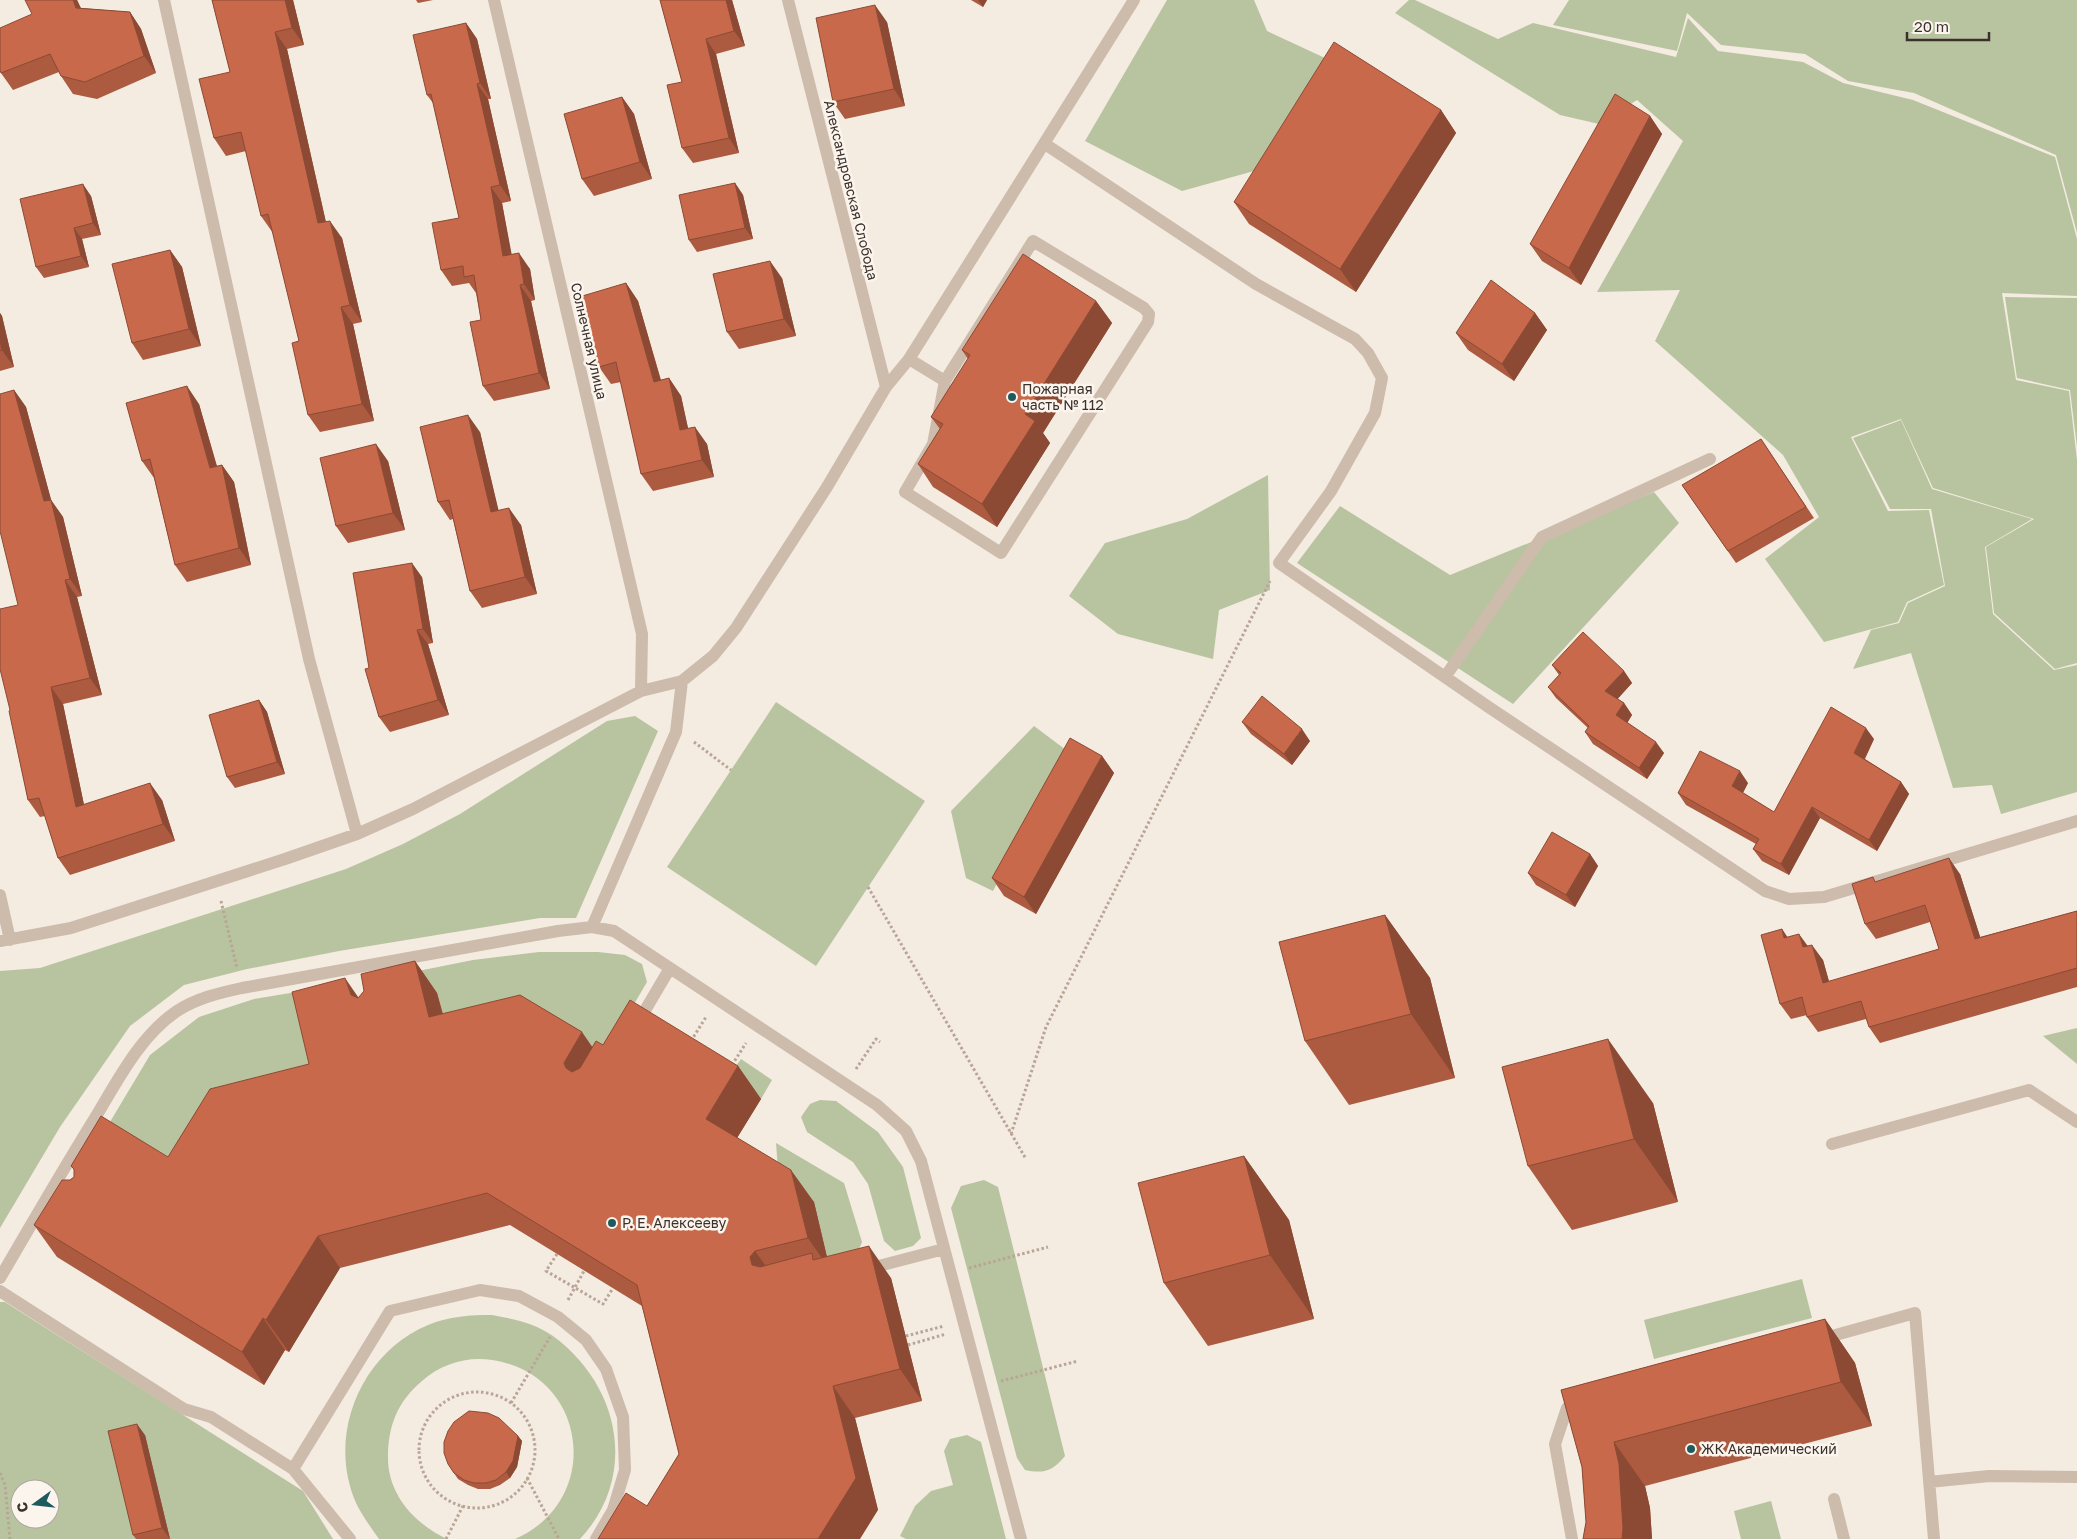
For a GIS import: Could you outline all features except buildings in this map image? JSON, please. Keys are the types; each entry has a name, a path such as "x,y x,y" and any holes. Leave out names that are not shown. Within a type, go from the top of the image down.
{"street":[{"path":"164,0 309,660 357,834"},
{"name":"Солнечная улица","path":"494,0 642,634 641,691"},
{"name":"Александровская Слобода","path":"788,0 886,387"},
{"path":"0,895 5,941 72,928 215,882 357,834 413,809 641,691 682,680 713,656 736,628 827,488 886,387 909,359 1134,0"},
{"path":"1045,144 1256,284 1354,339 1368,353 1382,378 1376,413 1331,490 1279,563 1445,677 1765,891 1789,899 1824,897 2077,821"},
{"path":"1033,241 1144,308 1148,314 1148,322 1002,553 905,492 933,444 945,381 1033,241"},
{"path":"909,359 945,381"},
{"path":"1445,677 1542,537 1710,460"},
{"path":"592,927 676,732 682,680"},
{"path":"0,1278 132,1059 152,1032 178,1010 208,995 242,988 364,971 558,931 592,927 614,931 877,1105 906,1131 921,1161 1021,1539"},
{"path":"629,1038 670,968"},
{"path":"1832,1144 2029,1090 2077,1122"},
{"path":"55,1184 68,1192"},
{"path":"856,1271 944,1249"},
{"path":"293,1469 390,1311 480,1290 519,1296 558,1317 586,1340 606,1369 623,1417 625,1470 613,1510 596,1539"},
{"path":"0,1291 184,1409 211,1417 293,1469 350,1539"},
{"path":"1812,1341 1915,1313 1934,1539"},
{"path":"1572,1539 1555,1444 1567,1408 1596,1400"},
{"path":"1929,1482 1989,1476 2077,1477"},
{"path":"1834,1499 1844,1539"}],"path":[{"path":"1010,1134 1046,1027 1279,563"},
{"path":"676,732 694,742 731,770"},
{"path":"215,882 242,988"},
{"path":"868,887 1026,1159"},
{"path":"689,1044 717,999"},
{"path":"729,1069 757,1026"},
{"path":"846,1084 876,1039 880,1042"},
{"path":"951,1272 1048,1247"},
{"path":"557,1254 546,1271 603,1304 613,1288"},
{"path":"511,1403 552,1335 558,1317 584,1271"},
{"path":"906,1336 964,1324"},
{"path":"908,1345 964,1324"},
{"path":"981,1386 1078,1361"},
{"path":"491,1393 511,1403 527,1420 533,1434 535,1449 533,1464 528,1478 507,1500 493,1506 478,1508 463,1506 449,1501 436,1492 424,1473 418,1451 420,1436 426,1422 435,1409 447,1400 461,1394 491,1393"},
{"path":"0,1473 5,1485 10,1539"},
{"path":"528,1478 559,1539"},
{"path":"446,1539 463,1506"}],"green space":[{"path":"1167,0 1254,0 1267,31 1325,58 1272,166 1182,191 1085,141"},
{"path":"1409,0 1415,0 1498,39 1533,23 1676,57 1688,18 1718,51 1803,62 1843,83 1913,100 2055,157 2077,239 2077,296 2002,293 2016,380 2069,391 2077,460 2077,663 2055,669 1994,613 1986,547 2034,519 1933,488 1901,419 1851,437 1888,511 1929,510 1944,585 1907,602 1898,622 1824,642 1765,559 1819,517 1783,455 1655,341 1680,290 1597,292 1683,141 1637,100 1599,124 1560,115 1395,13"},
{"path":"1569,0 2077,0 2077,233 2056,155 1914,93 1848,81 1805,54 1721,45 1687,13 1677,51 1553,25"},
{"path":"2005,297 2077,298 2077,447 2070,390 2017,378"},
{"path":"1901,420 1932,489 2032,519 1985,547 1993,614 2054,670 2077,665 2077,792 2001,814 1992,785 1953,788 1911,653 1853,669 1871,630 1899,623 1908,603 1945,586 1931,509 1890,509 1853,438"},
{"path":"1268,475 1270,590 1219,610 1213,659 1118,634 1069,596 1105,543 1187,519"},
{"path":"1654,492 1679,523 1513,704 1297,563 1340,506 1450,575"},
{"path":"776,702 925,801 816,966 667,867"},
{"path":"635,716 658,731 576,918 540,918 339,951 247,969 184,985 130,1026 60,1127 0,1228 0,971 40,968 346,869 403,844 460,814 607,721"},
{"path":"1034,726 1066,750 993,891 966,878 951,811"},
{"path":"539,952 598,952 625,955 642,964 647,982 600,1062 482,1042 387,981 398,975 473,960"},
{"path":"333,986 335,1110 201,1172 98,1142 150,1055 199,1017 254,999"},
{"path":"2077,1028 2077,1064 2043,1036"},
{"path":"741,1059 772,1080 761,1099 727,1078"},
{"path":"820,1100 836,1101 878,1132 903,1167 921,1238 913,1246 895,1251 884,1241 868,1184 853,1162 807,1132 801,1117 810,1104"},
{"path":"776,1143 844,1183 862,1242 855,1259 829,1265 778,1169"},
{"path":"984,1180 998,1187 1065,1456 1048,1470 1038,1472 1025,1470 1017,1458 951,1208 961,1186"},
{"path":"1802,1279 1812,1318 1654,1359 1644,1320"},
{"path":"0,1302 5,1302 303,1491 333,1539 0,1539"},
{"path":"492,1315 524,1322 553,1336 576,1356 594,1380 607,1405 614,1432 615,1460 610,1488 599,1514 580,1539 515,1539 544,1521 562,1497 572,1469 573,1440 565,1413 549,1388 524,1370 492,1360 464,1360 437,1370 413,1389 400,1406 396,1415 388,1446 389,1471 398,1496 414,1517 435,1533 447,1539 379,1539 355,1500 350,1486 346,1462 346,1437 359,1391 372,1370 406,1336 428,1325 452,1318"},
{"path":"967,1435 981,1442 1006,1539 906,1539 900,1536 915,1506 931,1491 953,1485 944,1451 950,1439"},
{"path":"1771,1501 1781,1539 1741,1539 1734,1511"}],"place":[{"name":"Пожарная часть № 112","path":"1012,397"},
{"name":"Р. Е. Алексееву","path":"612,1223"},
{"name":"ЖК Академический","path":"1691,1449"}]}
